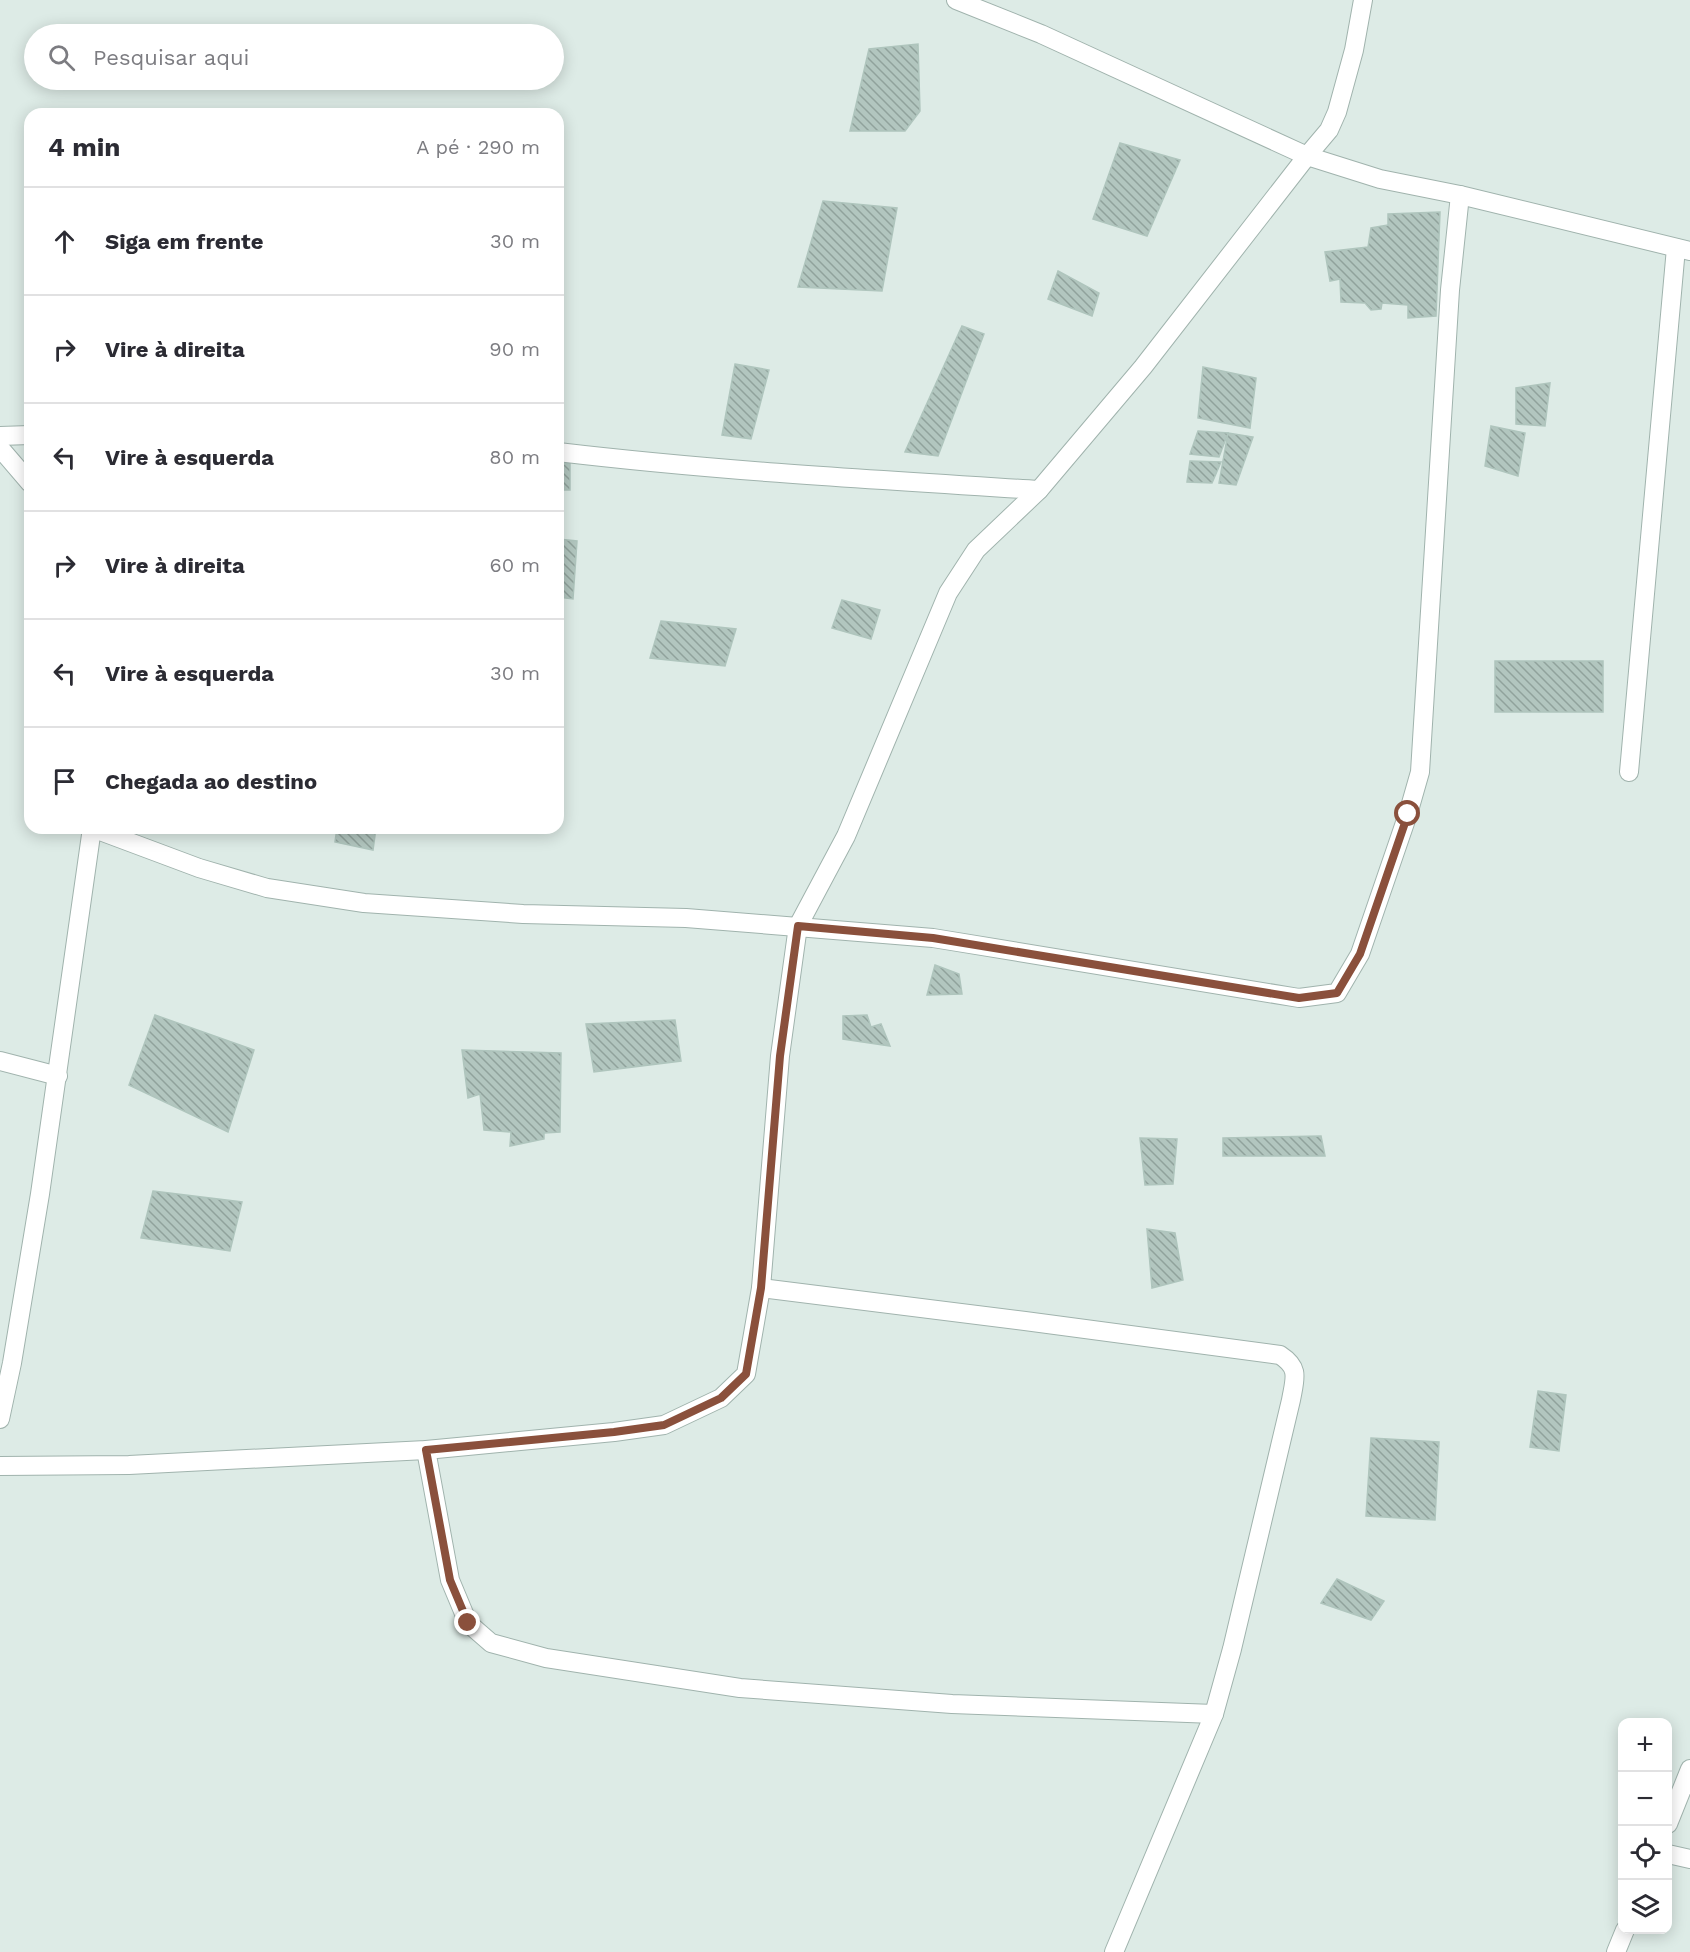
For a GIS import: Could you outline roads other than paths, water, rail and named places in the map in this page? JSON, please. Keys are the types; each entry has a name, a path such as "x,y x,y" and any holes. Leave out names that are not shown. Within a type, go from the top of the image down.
{"street":[{"path":"956,0 1041,34 1307,156 1380,179 1460,195 1683,249 1629,772"},
{"path":"0,1466 129,1465 426,1450 614,1432 664,1425 721,1398 746,1374 761,1288 780,1056 798,926 846,836 948,593 976,550 1039,490 1143,367 1329,130 1337,112 1354,51 1364,0"},
{"path":"108,834 199,868 267,888 364,903 523,914 686,918 933,938 1299,998 1337,993 1360,954 1420,772 1450,290 1460,195"},
{"path":"0,436 24,435"},
{"path":"0,448 24,476"},
{"path":"564,453 660,464 818,477 1039,490"},
{"path":"0,1419 6,1362 58,1076 91,834"},
{"path":"0,1061 58,1076"},
{"path":"761,1288 1280,1355 1290,1361 1296,1372 1232,1649 1214,1714 1114,1952"},
{"path":"426,1450 450,1580 468,1623 491,1643 546,1658 740,1688 952,1704 1214,1714"},
{"path":"1672,1814 1690,1769"},
{"path":"1672,1855 1690,1859"},
{"path":"1616,1952 1623,1934"}]}
